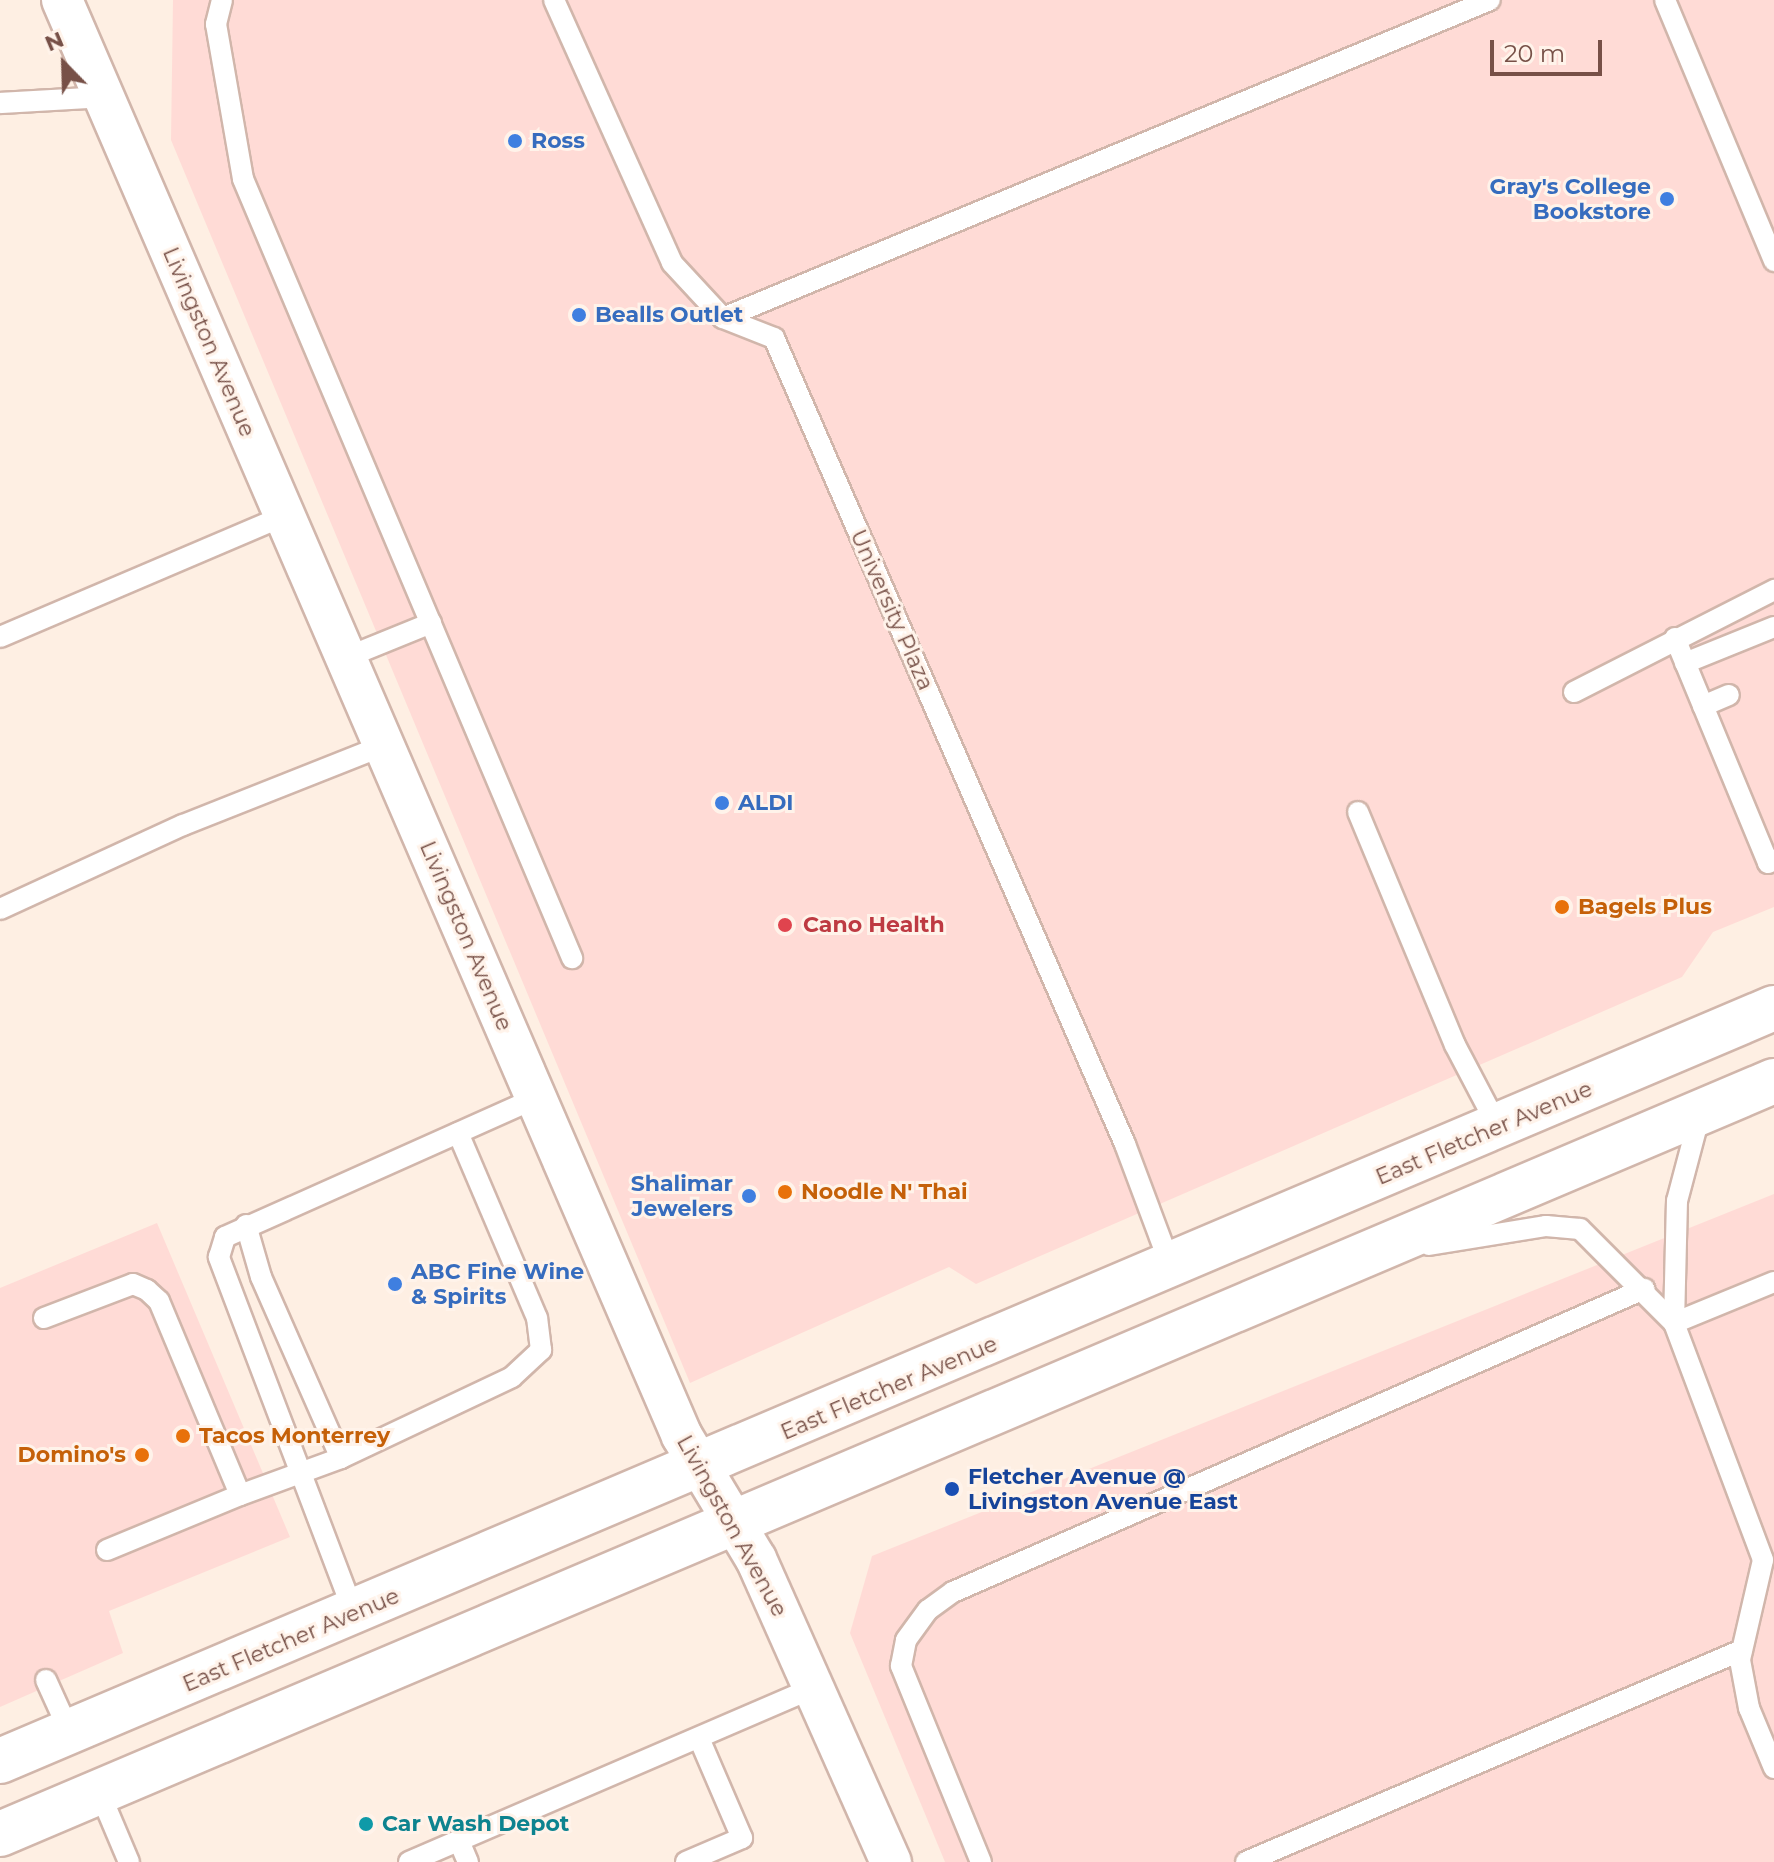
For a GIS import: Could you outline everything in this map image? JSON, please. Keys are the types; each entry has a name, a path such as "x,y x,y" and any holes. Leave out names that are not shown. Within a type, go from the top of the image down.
{"main road":[{"name":"East Fletcher Avenue","path":"0,1761 703,1468 1774,1008"},
{"path":"1701,1112 1774,1052"},
{"path":"0,1834 729,1519 1366,1257 1774,1081"}],"street":[{"name":"Livingston Avenue","path":"62,0 682,1436 703,1468 816,1687 891,1862"}],"lane":[{"path":"222,0 216,24 243,179 572,958"},
{"name":"University Plaza","path":"554,0 672,263 723,318 774,338 1135,1168 1171,1267"},
{"path":"723,318 1490,0"},
{"path":"1665,0 1774,261"},
{"path":"0,103 104,97"},
{"path":"0,637 284,516"},
{"path":"1574,692 1774,590"},
{"path":"345,658 431,623"},
{"path":"1685,663 1774,627"},
{"path":"1675,638 1768,863 1774,860"},
{"path":"1703,706 1729,695"},
{"path":"0,909 183,825 383,746"},
{"path":"1358,812 1455,1045 1498,1127"},
{"path":"354,1613 219,1257 225,1237 536,1098"},
{"path":"1674,1323 1677,1201 1701,1112"},
{"path":"107,1550 240,1495 341,1458 512,1377 541,1350 537,1318 458,1133"},
{"path":"246,1225 261,1277 341,1458"},
{"path":"1366,1257 1499,1232 1580,1229 1644,1289 1674,1323 1763,1560 1742,1650 1749,1708 1774,1768"},
{"path":"1674,1323 1774,1282"},
{"path":"44,1318 133,1284 147,1290 159,1301 240,1495"},
{"path":"981,1862 901,1666 906,1640 928,1610 953,1592 1644,1289"},
{"path":"1246,1862 1742,1650"},
{"path":"46,1680 70,1733"},
{"path":"409,1862 816,1687"},
{"path":"686,1862 742,1838 699,1738"},
{"path":"99,1791 129,1862"},
{"path":"459,1841 468,1862"}],"shaded area":[{"path":"173,0 1774,0 1774,907 1713,932 1682,977 976,1284 949,1267 690,1383 171,140"},
{"path":"1774,1194 1774,1862 945,1862 850,1633 872,1556"},
{"path":"157,1223 290,1537 109,1611 123,1653 0,1707 0,1288"}],"place":[{"name":"Ross","path":"515,141"},
{"name":"Gray's College Bookstore","path":"1667,199"},
{"name":"Bealls Outlet","path":"579,315"},
{"name":"ALDI","path":"722,803"},
{"name":"Bagels Plus","path":"1562,907"},
{"name":"Cano Health","path":"785,925"},
{"name":"Noodle N' Thai","path":"785,1192"},
{"name":"Shalimar Jewelers","path":"749,1196"},
{"name":"ABC Fine Wine & Spirits","path":"395,1284"},
{"name":"Tacos Monterrey","path":"183,1436"},
{"name":"Domino's","path":"142,1455"},
{"name":"Fletcher Avenue @ Livingston Avenue East","path":"952,1489"},
{"name":"Car Wash Depot","path":"366,1824"}]}
